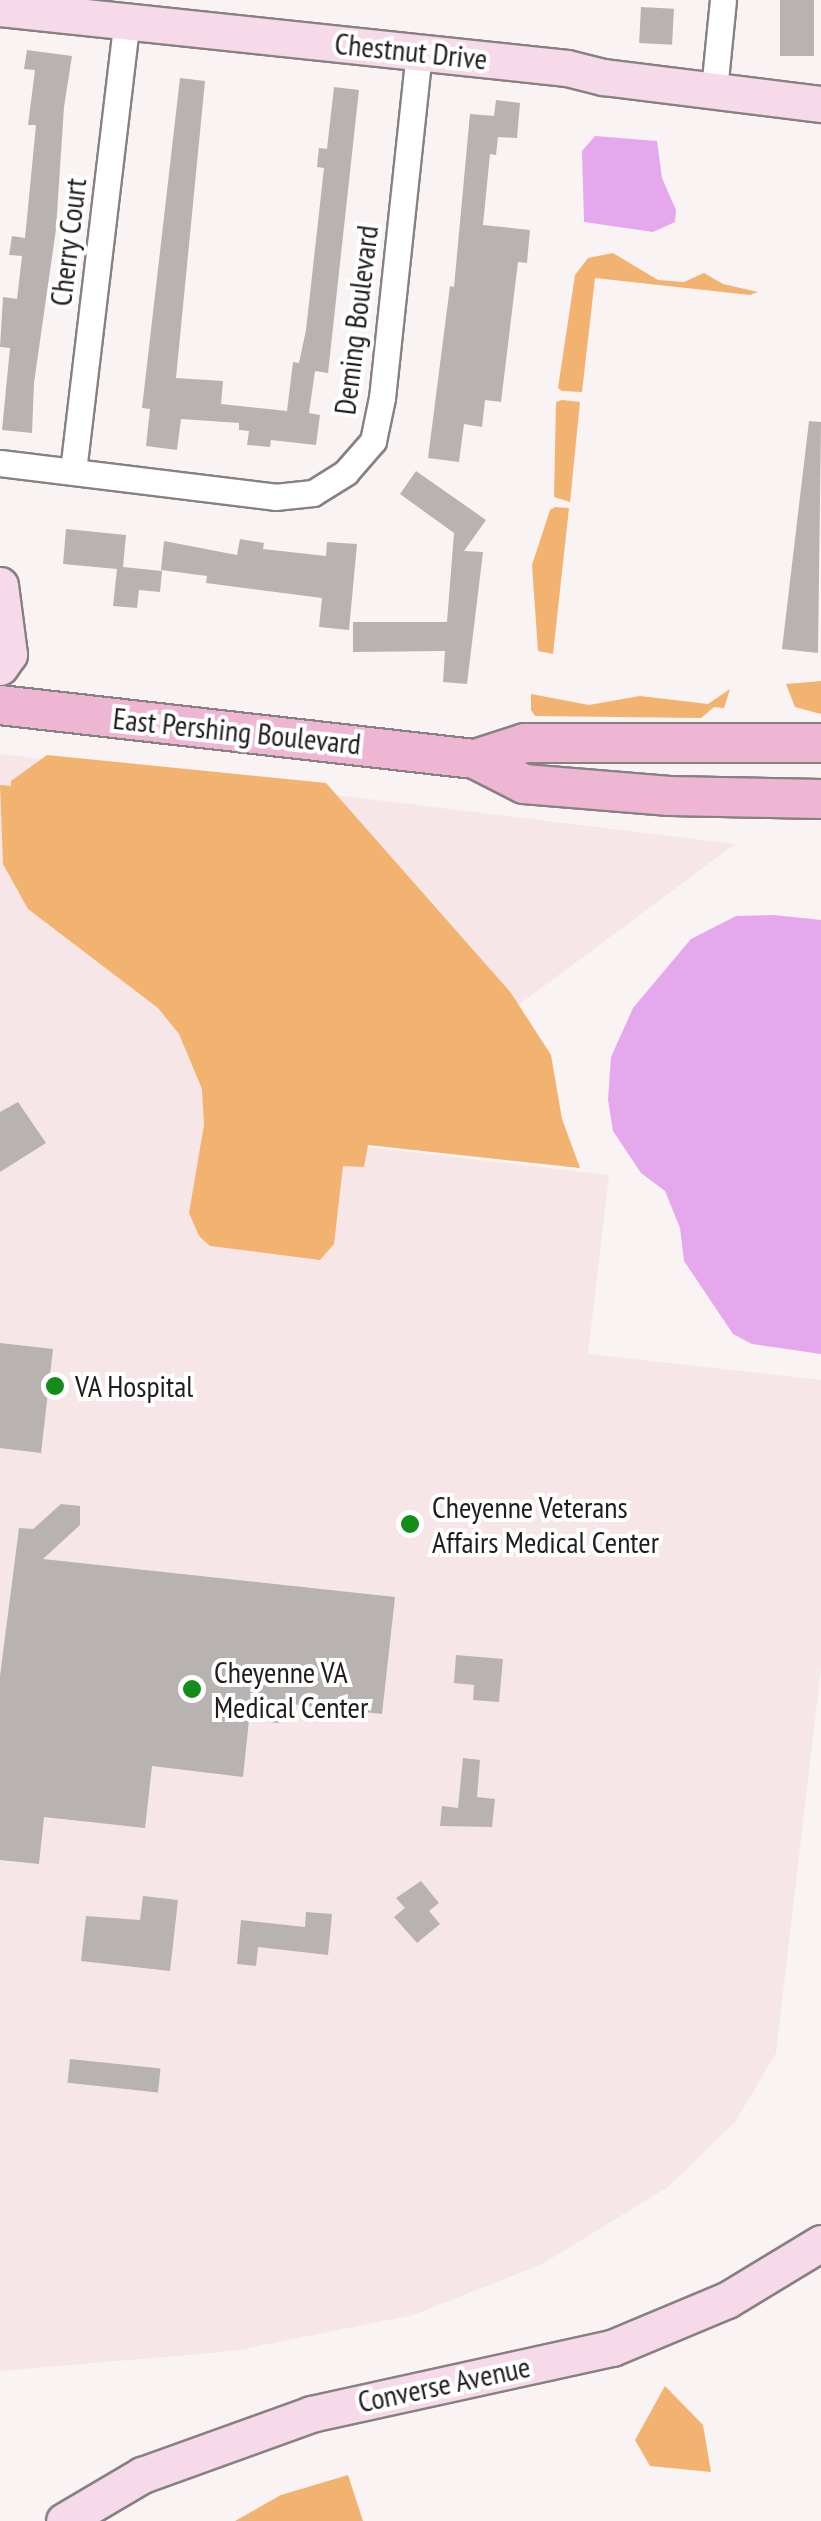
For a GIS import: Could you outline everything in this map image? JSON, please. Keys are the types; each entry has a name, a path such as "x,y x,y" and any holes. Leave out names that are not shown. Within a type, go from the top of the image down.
{"main road":[{"name":"East Pershing Boulevard","path":"0,705 475,759 524,784 670,796 821,799"},
{"name":"East Pershing Boulevard","path":"475,759 525,743 821,743"}],"street":[{"path":"714,90 723,0"},
{"name":"Chestnut Drive","path":"0,8 419,52 821,104"},
{"name":"Cherry Court","path":"73,471 128,21"},
{"name":"Deming Boulevard","path":"0,463 275,496 312,493 346,472 373,441 382,398 419,52"},
{"path":"0,585 10,654 0,667"},
{"name":"Converse Avenue","path":"64,2521 142,2475 311,2414 612,2348 727,2300 821,2243"}],"shaded area":[{"path":"595,136 657,141 662,178 676,210 675,222 653,232 584,222 582,151"},
{"path":"613,253 658,280 684,282 704,273 723,284 758,292 750,295 595,278 582,392 562,391 558,388 575,275 588,258"},
{"path":"556,402 580,402 570,502 554,497"},
{"path":"569,508 553,654 538,651 532,565 550,510"},
{"path":"821,681 821,714 795,707 786,684"},
{"path":"730,689 724,708 714,707 701,718 535,716 531,710 531,694 589,705 640,696 708,704"},
{"name":"Cheyenne Veterans Affairs Medical Center","path":"0,754 735,844 333,1143 609,1175 588,1354 821,1380 821,1668 776,2053 735,2122 668,2187 542,2264 413,2315 233,2351 0,2371"},
{"path":"47,755 326,783 511,993 551,1055 562,1119 580,1168 368,1145 364,1167 343,1166 334,1244 320,1260 210,1246 199,1236 189,1213 204,1125 202,1089 179,1034 158,1008 28,909 3,864 0,785 11,786 11,781"},
{"path":"736,916 821,920 821,1354 752,1344 733,1334 684,1261 680,1228 665,1191 641,1173 613,1131 608,1100 611,1057 633,1008 691,939"},
{"path":"665,2386 703,2425 711,2472 650,2466 635,2440"},
{"path":"348,2475 363,2521 235,2521 281,2495"}],"building":[{"path":"780,0 814,0 814,56 780,56"},
{"path":"641,7 674,9 672,45 639,43"},
{"path":"27,50 72,56 64,107 56,229 34,383 32,433 2,430 10,348 0,347 3,297 17,299 22,256 9,255 12,236 25,238 36,125 28,125 35,70 24,69"},
{"path":"180,78 205,81 176,378 223,381 221,404 287,411 293,362 299,363 306,330 324,168 317,167 319,148 327,149 334,87 359,90 328,373 315,371 309,413 320,415 316,445 271,440 270,447 247,445 249,431 239,430 239,423 181,419 177,450 146,446 150,409 142,408"},
{"path":"496,100 520,103 517,138 498,137 496,155 490,154 483,225 530,230 527,263 518,262 501,402 485,400 482,427 464,424 459,462 428,458 450,286 454,287 470,114 494,116"},
{"path":"809,421 821,422 818,653 782,649"},
{"path":"416,471 486,520 464,551 483,552 467,684 443,682 445,651 353,652 353,622 447,622 454,533 400,494"},
{"path":"66,529 126,535 123,567 162,571 160,592 139,590 137,608 113,606 117,569 63,564"},
{"path":"240,539 264,543 263,549 326,556 327,542 357,544 349,630 319,627 322,598 206,583 207,576 161,570 164,541 237,555"},
{"path":"18,1102 46,1143 0,1172 0,1112"},
{"path":"0,1343 53,1349 41,1453 0,1448"},
{"name":"Cheyenne VA Medical Center","path":"61,1504 80,1506 80,1525 43,1559 395,1597 382,1714 281,1703 279,1723 249,1720 243,1777 152,1766 145,1828 44,1817 39,1864 0,1860 0,1676 19,1528 33,1529"},
{"path":"456,1655 503,1659 499,1702 473,1700 474,1685 454,1683"},
{"path":"463,1758 480,1760 477,1797 495,1799 492,1827 440,1826 442,1806 458,1808"},
{"path":"421,1881 439,1903 429,1911 440,1924 417,1943 394,1917 405,1908 396,1898"},
{"path":"143,1896 178,1900 170,1971 81,1961 86,1916 140,1920"},
{"path":"306,1912 332,1914 328,1955 258,1947 256,1966 237,1964 241,1920 305,1927"},
{"path":"70,2059 161,2069 158,2092 67,2083"}],"place":[{"name":"VA Hospital","path":"55,1386"},
{"name":"Cheyenne Veterans Affairs Medical Center","path":"410,1524"},
{"name":"Cheyenne VA Medical Center","path":"192,1689"}]}
